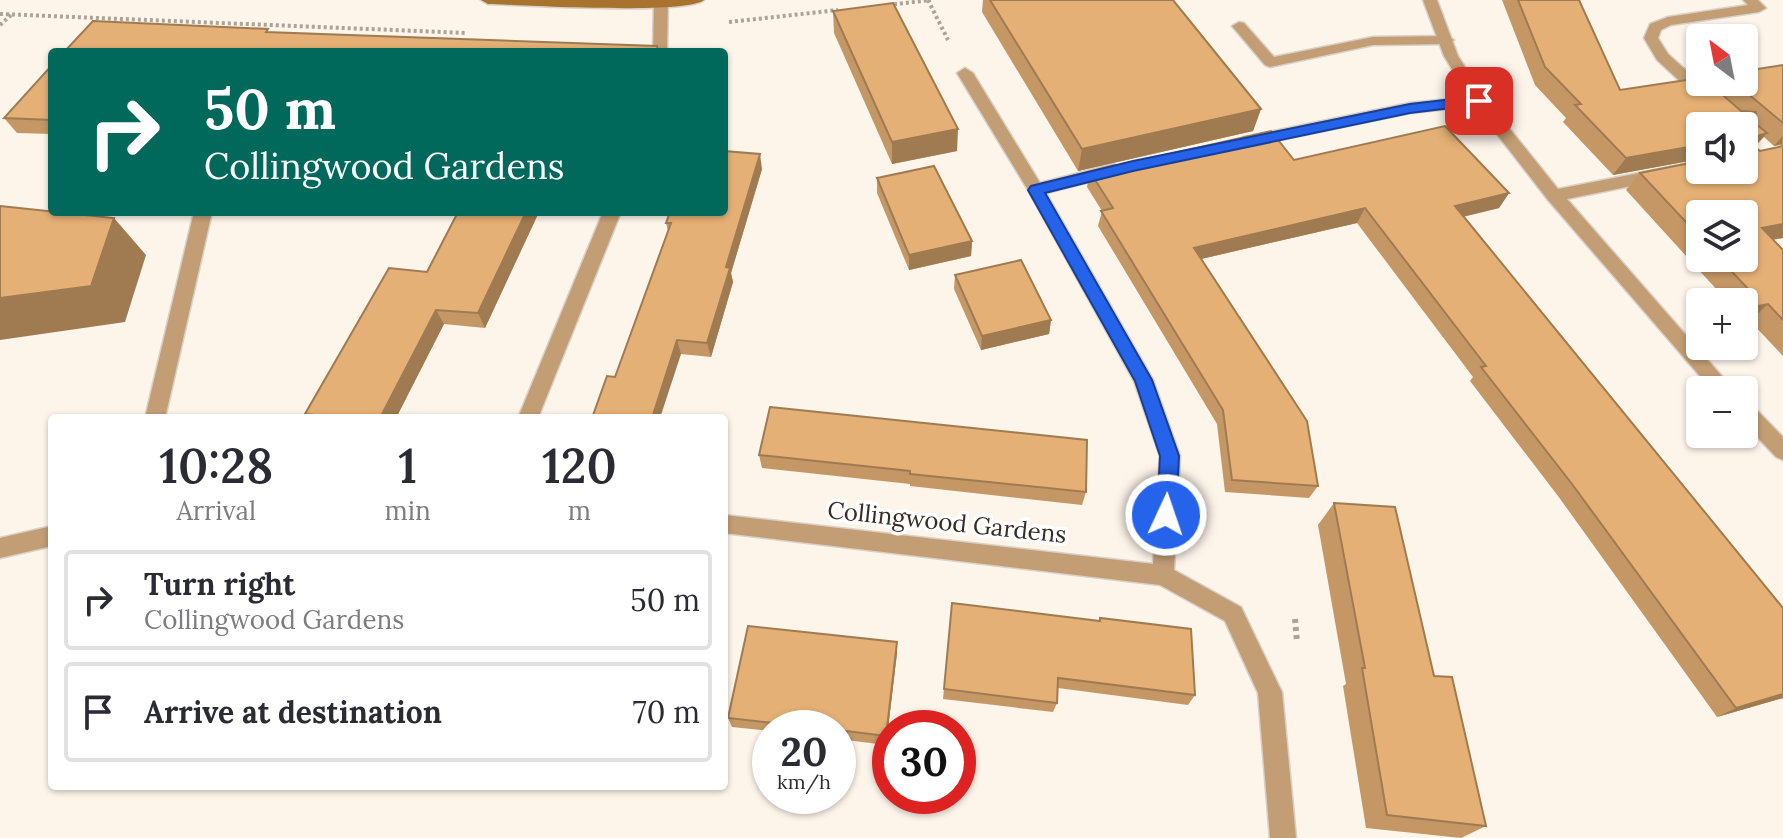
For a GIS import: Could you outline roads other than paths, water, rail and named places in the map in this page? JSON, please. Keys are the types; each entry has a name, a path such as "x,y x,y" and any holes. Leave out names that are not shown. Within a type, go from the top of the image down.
{"street":[{"path":"488,0 697,0"},
{"path":"1430,0 1451,56 1479,101 1554,196 1712,376"},
{"path":"1723,112 1662,57 1651,38 1655,27 1668,21 1759,8 1750,0"},
{"path":"660,48 661,2"},
{"path":"1239,26 1270,62 1373,41 1447,40"},
{"path":"965,73 1036,190 1143,380 1170,456 1163,575"},
{"path":"1241,143 1410,108 1479,101"},
{"path":"1036,190 1133,166"},
{"path":"1554,196 1686,170"},
{"path":"156,414 202,216"},
{"path":"530,414 610,216"},
{"path":"1758,425 1783,451"},
{"name":"Collingwood Gardens","path":"728,524 1163,575 1233,614 1270,692 1283,838"},
{"path":"0,548 48,537"}]}
